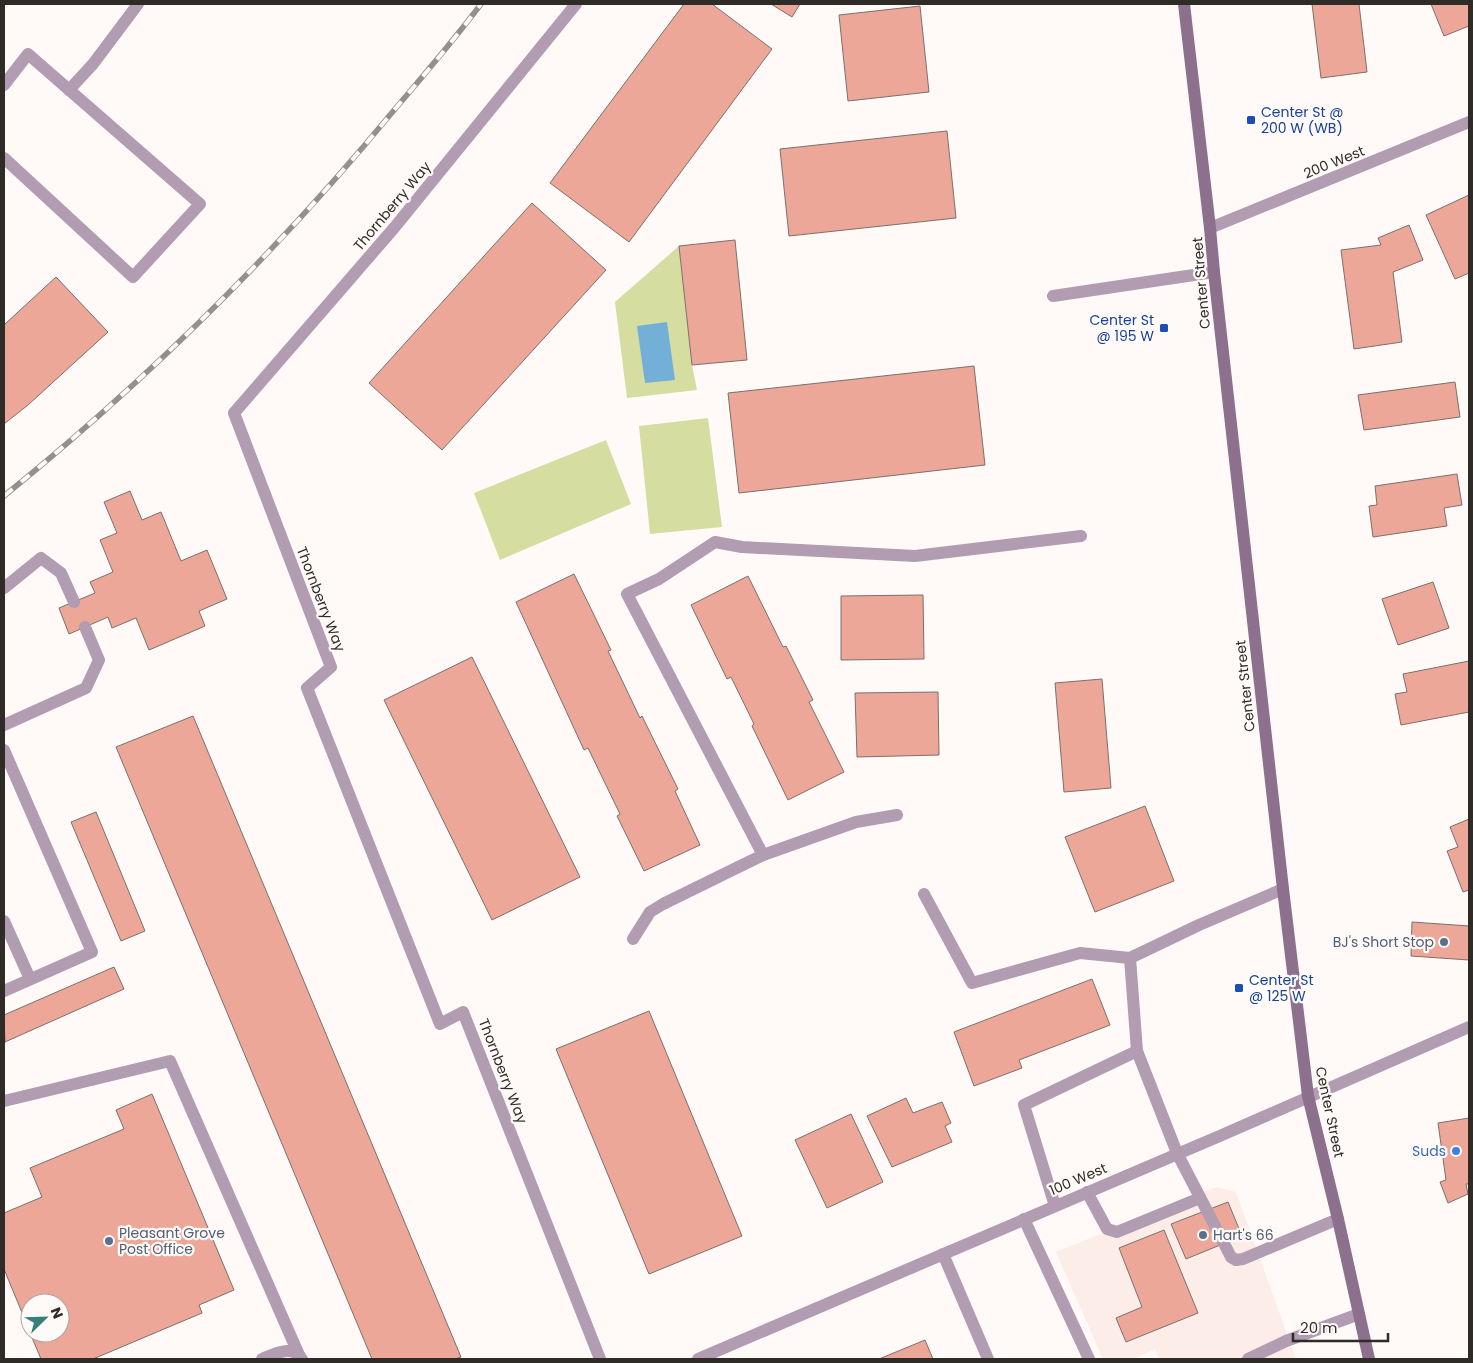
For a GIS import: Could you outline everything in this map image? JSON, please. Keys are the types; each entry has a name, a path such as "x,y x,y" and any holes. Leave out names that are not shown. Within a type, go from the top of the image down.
{"main road":[{"name":"Center Street","path":"1184,4 1308,1096 1369,1359"}],"street":[{"path":"69,90 93,64 138,4"},
{"name":"Thornberry Way","path":"576,4 394,228 234,414 331,667 307,688 440,1024 463,1012 600,1359"},
{"path":"4,85 28,54 200,204 133,277 4,158"},
{"name":"200 West","path":"1210,228 1469,122"},
{"path":"1053,296 1214,272"},
{"path":"763,855 627,594 659,579 715,542 742,547 915,556 1081,536"},
{"path":"4,588 41,558 61,573 74,602"},
{"path":"4,725 86,688 99,660 85,627"},
{"path":"4,750 92,952 4,990"},
{"path":"633,940 650,912 763,855 856,822 897,815"},
{"path":"924,894 972,983 1080,953 1130,958 1199,925 1283,889"},
{"path":"4,921 30,979"},
{"path":"1130,958 1137,1051 1177,1153 1230,1257 1236,1260 1338,1219"},
{"name":"100 West","path":"698,1359 1469,1026"},
{"path":"1055,1206 1024,1105 1137,1051"},
{"path":"4,1101 170,1061 301,1357"},
{"path":"1087,1192 1106,1229 1112,1232 1117,1232 1200,1198"},
{"path":"1024,1219 1089,1359"},
{"path":"943,1254 988,1359"},
{"path":"1248,1359 1286,1340 1359,1314"},
{"path":"262,1359 280,1351 290,1352 301,1357"}],"shaded area":[{"path":"1216,1187 1236,1192 1296,1359 1159,1359 1155,1349 1133,1359 1103,1359 1056,1252"}],"green space":[{"path":"679,246 692,365 697,390 627,398 615,302"},
{"path":"708,418 722,527 650,534 639,426"},
{"path":"606,440 631,504 500,560 474,493"}],"water":[{"path":"667,322 675,380 645,383 637,326"}],"building":[{"path":"684,4 712,4 772,49 629,242 550,183"},
{"path":"771,4 800,4 792,17"},
{"path":"1312,4 1359,4 1367,72 1321,78"},
{"path":"1431,4 1469,4 1469,26 1444,36"},
{"path":"920,6 929,92 848,101 839,15"},
{"path":"947,131 956,218 789,236 780,149"},
{"path":"1469,195 1469,273 1455,279 1426,215"},
{"path":"532,203 606,270 442,450 369,383"},
{"path":"1409,225 1423,260 1393,272 1402,342 1354,349 1341,250 1381,245 1378,238"},
{"path":"735,240 747,360 692,365 679,246"},
{"path":"56,277 108,332 28,405 4,424 4,325"},
{"path":"974,366 985,465 739,493 728,393"},
{"path":"1455,382 1460,417 1364,430 1358,395"},
{"path":"1457,474 1462,505 1444,508 1447,526 1373,537 1369,506 1377,505 1375,486"},
{"path":"130,491 142,520 161,512 181,561 207,550 227,599 199,611 205,626 149,650 136,618 112,628 108,617 69,634 59,608 95,593 90,582 113,572 100,540 117,533 104,502"},
{"path":"574,574 611,650 608,651 640,718 642,716 678,789 675,791 700,845 644,871 617,816 620,814 588,748 584,750 516,602"},
{"path":"748,576 783,647 786,646 813,700 809,702 844,772 788,800 752,726 754,724 731,677 727,679 691,605"},
{"path":"1433,582 1449,628 1398,645 1382,599"},
{"path":"923,595 924,659 841,660 841,596"},
{"path":"472,657 580,877 492,920 384,700"},
{"path":"1469,661 1469,712 1401,725 1395,694 1407,692 1403,674"},
{"path":"1102,679 1111,788 1064,792 1055,683"},
{"path":"938,692 939,755 857,757 855,693"},
{"path":"193,716 461,1357 455,1359 372,1359 116,747"},
{"path":"1145,806 1174,881 1095,912 1065,837"},
{"path":"96,812 145,931 121,941 71,822"},
{"path":"1469,819 1469,890 1463,892 1447,851 1458,847 1450,827"},
{"path":"1412,922 1469,926 1469,960 1411,956"},
{"path":"114,967 124,989 5,1042 4,1015"},
{"path":"1092,979 1110,1025 1019,1060 1022,1068 974,1086 954,1032"},
{"path":"649,1011 742,1236 649,1274 556,1049"},
{"name":"Pleasant Grove Post Office","path":"152,1094 234,1290 199,1305 202,1313 93,1359 41,1359 34,1343 70,1343 70,1293 20,1293 20,1308 4,1269 4,1213 42,1197 30,1168 124,1129 116,1110"},
{"path":"906,1098 913,1113 942,1102 951,1123 945,1126 952,1142 892,1167 867,1116"},
{"path":"851,1114 883,1182 827,1208 795,1140"},
{"name":"Suds","path":"1469,1118 1469,1184 1466,1184 1468,1194 1448,1203 1440,1182 1446,1180 1438,1123"},
{"path":"1228,1202 1242,1236 1186,1259 1171,1224"},
{"path":"1164,1230 1198,1313 1126,1342 1116,1318 1142,1307 1119,1248"},
{"path":"925,1340 933,1359 879,1359"}],"railway":[{"path":"4,496 109,407 160,360 258,263 350,162 481,4"}],"place":[{"name":"Center St @ 200 W (WB)","path":"1251,120"},
{"name":"Center St @ 195 W","path":"1164,328"},
{"name":"BJ's Short Stop","path":"1444,942"},
{"name":"Center St @ 125 W","path":"1239,988"},
{"name":"Suds","path":"1456,1151"},
{"name":"Hart's 66","path":"1203,1235"},
{"name":"Pleasant Grove Post Office","path":"109,1241"}]}
